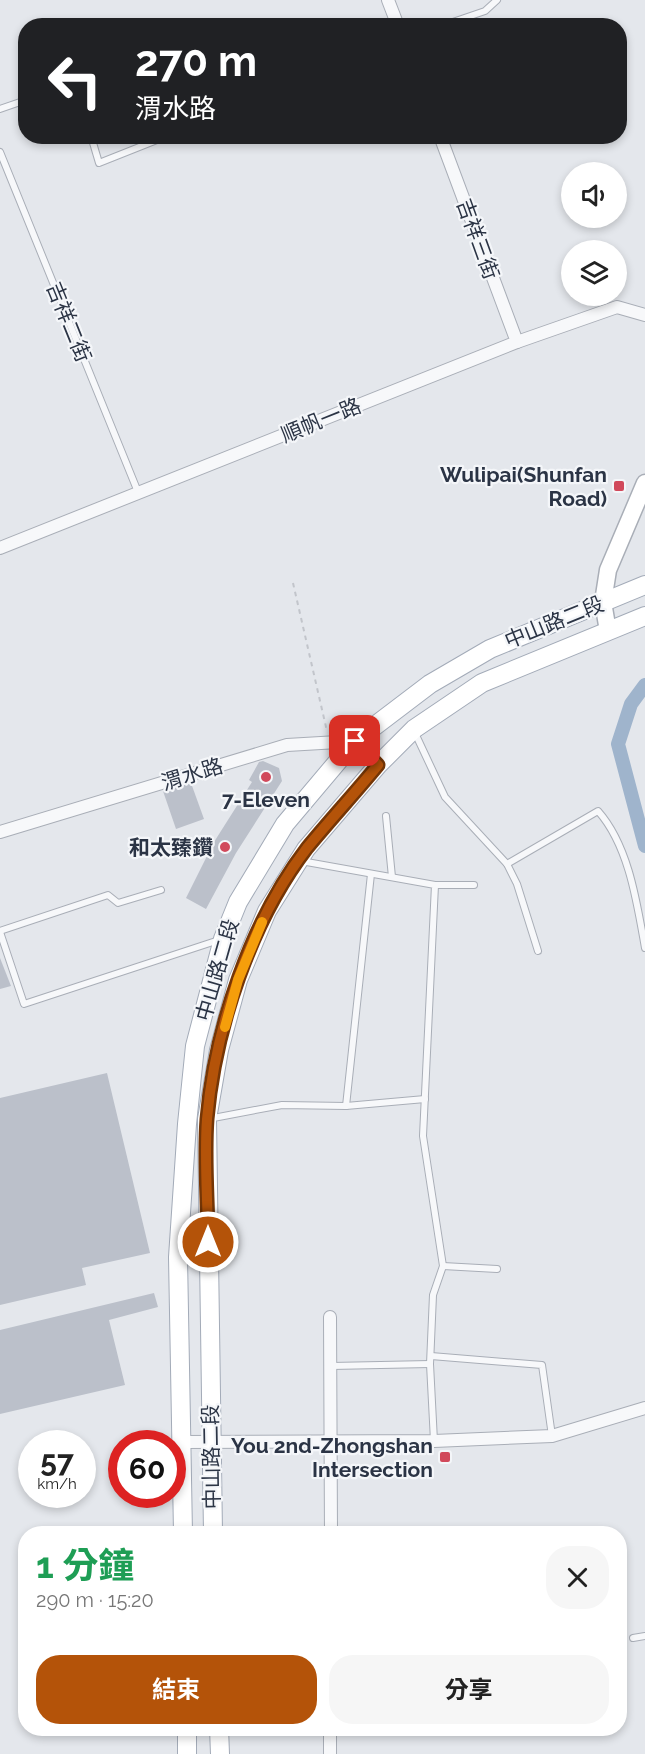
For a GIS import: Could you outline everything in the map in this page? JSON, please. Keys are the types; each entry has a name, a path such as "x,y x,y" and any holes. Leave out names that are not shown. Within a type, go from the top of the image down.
{"main road":[{"name":"中山路二段","path":"181,1430 178,1257 195,1046 224,939 238,902 285,824 355,741 430,684 490,649 645,585"},
{"name":"中山路二段","path":"213,1526 207,1119 219,1050 238,980 267,911 299,861 378,765 414,729 482,683 645,616"},
{"name":"中山路二段","path":"182,1508 183,1526"},
{"path":"187,1736 187,1754"},
{"path":"219,1736 220,1754"}],"street":[{"path":"388,0 395,18"},
{"name":"吉祥三街","path":"443,144 517,342"},
{"name":"順帆一路","path":"0,548 517,342 617,307 645,315"},
{"path":"608,631 603,602 608,570 645,483"},
{"path":"355,741 378,765"},
{"name":"渭水路","path":"0,832 287,745 355,741"},
{"path":"330,1317 331,1526"},
{"path":"186,1442 434,1441 552,1436 645,1408"},
{"path":"330,1736 330,1754"}],"lane":[{"path":"464,18 485,11 497,0"},
{"path":"0,109 18,103"},
{"path":"93,144 99,163 147,144"},
{"name":"吉祥二街","path":"0,152 138,492"},
{"path":"414,729 445,797 507,864 517,884 538,951"},
{"path":"507,864 598,811 613,828 618,841 640,916 645,948"},
{"path":"386,816 392,878"},
{"path":"299,861 435,885 474,885"},
{"path":"346,1106 371,874"},
{"path":"434,1441 430,1364 433,1295 443,1266 423,1136 435,885"},
{"path":"161,890 118,903 108,895 0,932 24,1005 224,939"},
{"path":"207,1119 282,1105 346,1106 425,1099"},
{"path":"443,1266 496,1269"},
{"path":"430,1356 542,1365 552,1436"},
{"path":"330,1366 430,1364"},
{"path":"633,1638 645,1636"}],"path":[{"path":"293,583 326,727 355,741"}],"building":[{"name":"和太臻鑽","path":"263,761 279,768 282,781 236,853 206,909 186,898 214,842 252,782 249,780 259,762"},
{"path":"191,783 204,819 176,829 163,791"},
{"path":"0,958 11,986 0,989"},
{"path":"107,1073 150,1253 82,1268 86,1285 0,1305 0,1098"},
{"path":"154,1293 158,1307 109,1320 125,1385 0,1414 0,1330"}],"waterway":[{"path":"645,685 631,704 618,744 645,846"}],"slow traffic":[{"path":"225,1027 238,980 262,922"}],"place":[{"name":"Wulipai(Shunfan Road)","path":"619,486"},
{"name":"7-Eleven","path":"266,777"},
{"name":"和太臻鑽","path":"225,847"},
{"name":"You 2nd-Zhongshan Intersection","path":"445,1457"}],"route":[{"path":"208,1242 207,1119 219,1050 238,980 267,911 306,849 378,765 355,741"}]}
